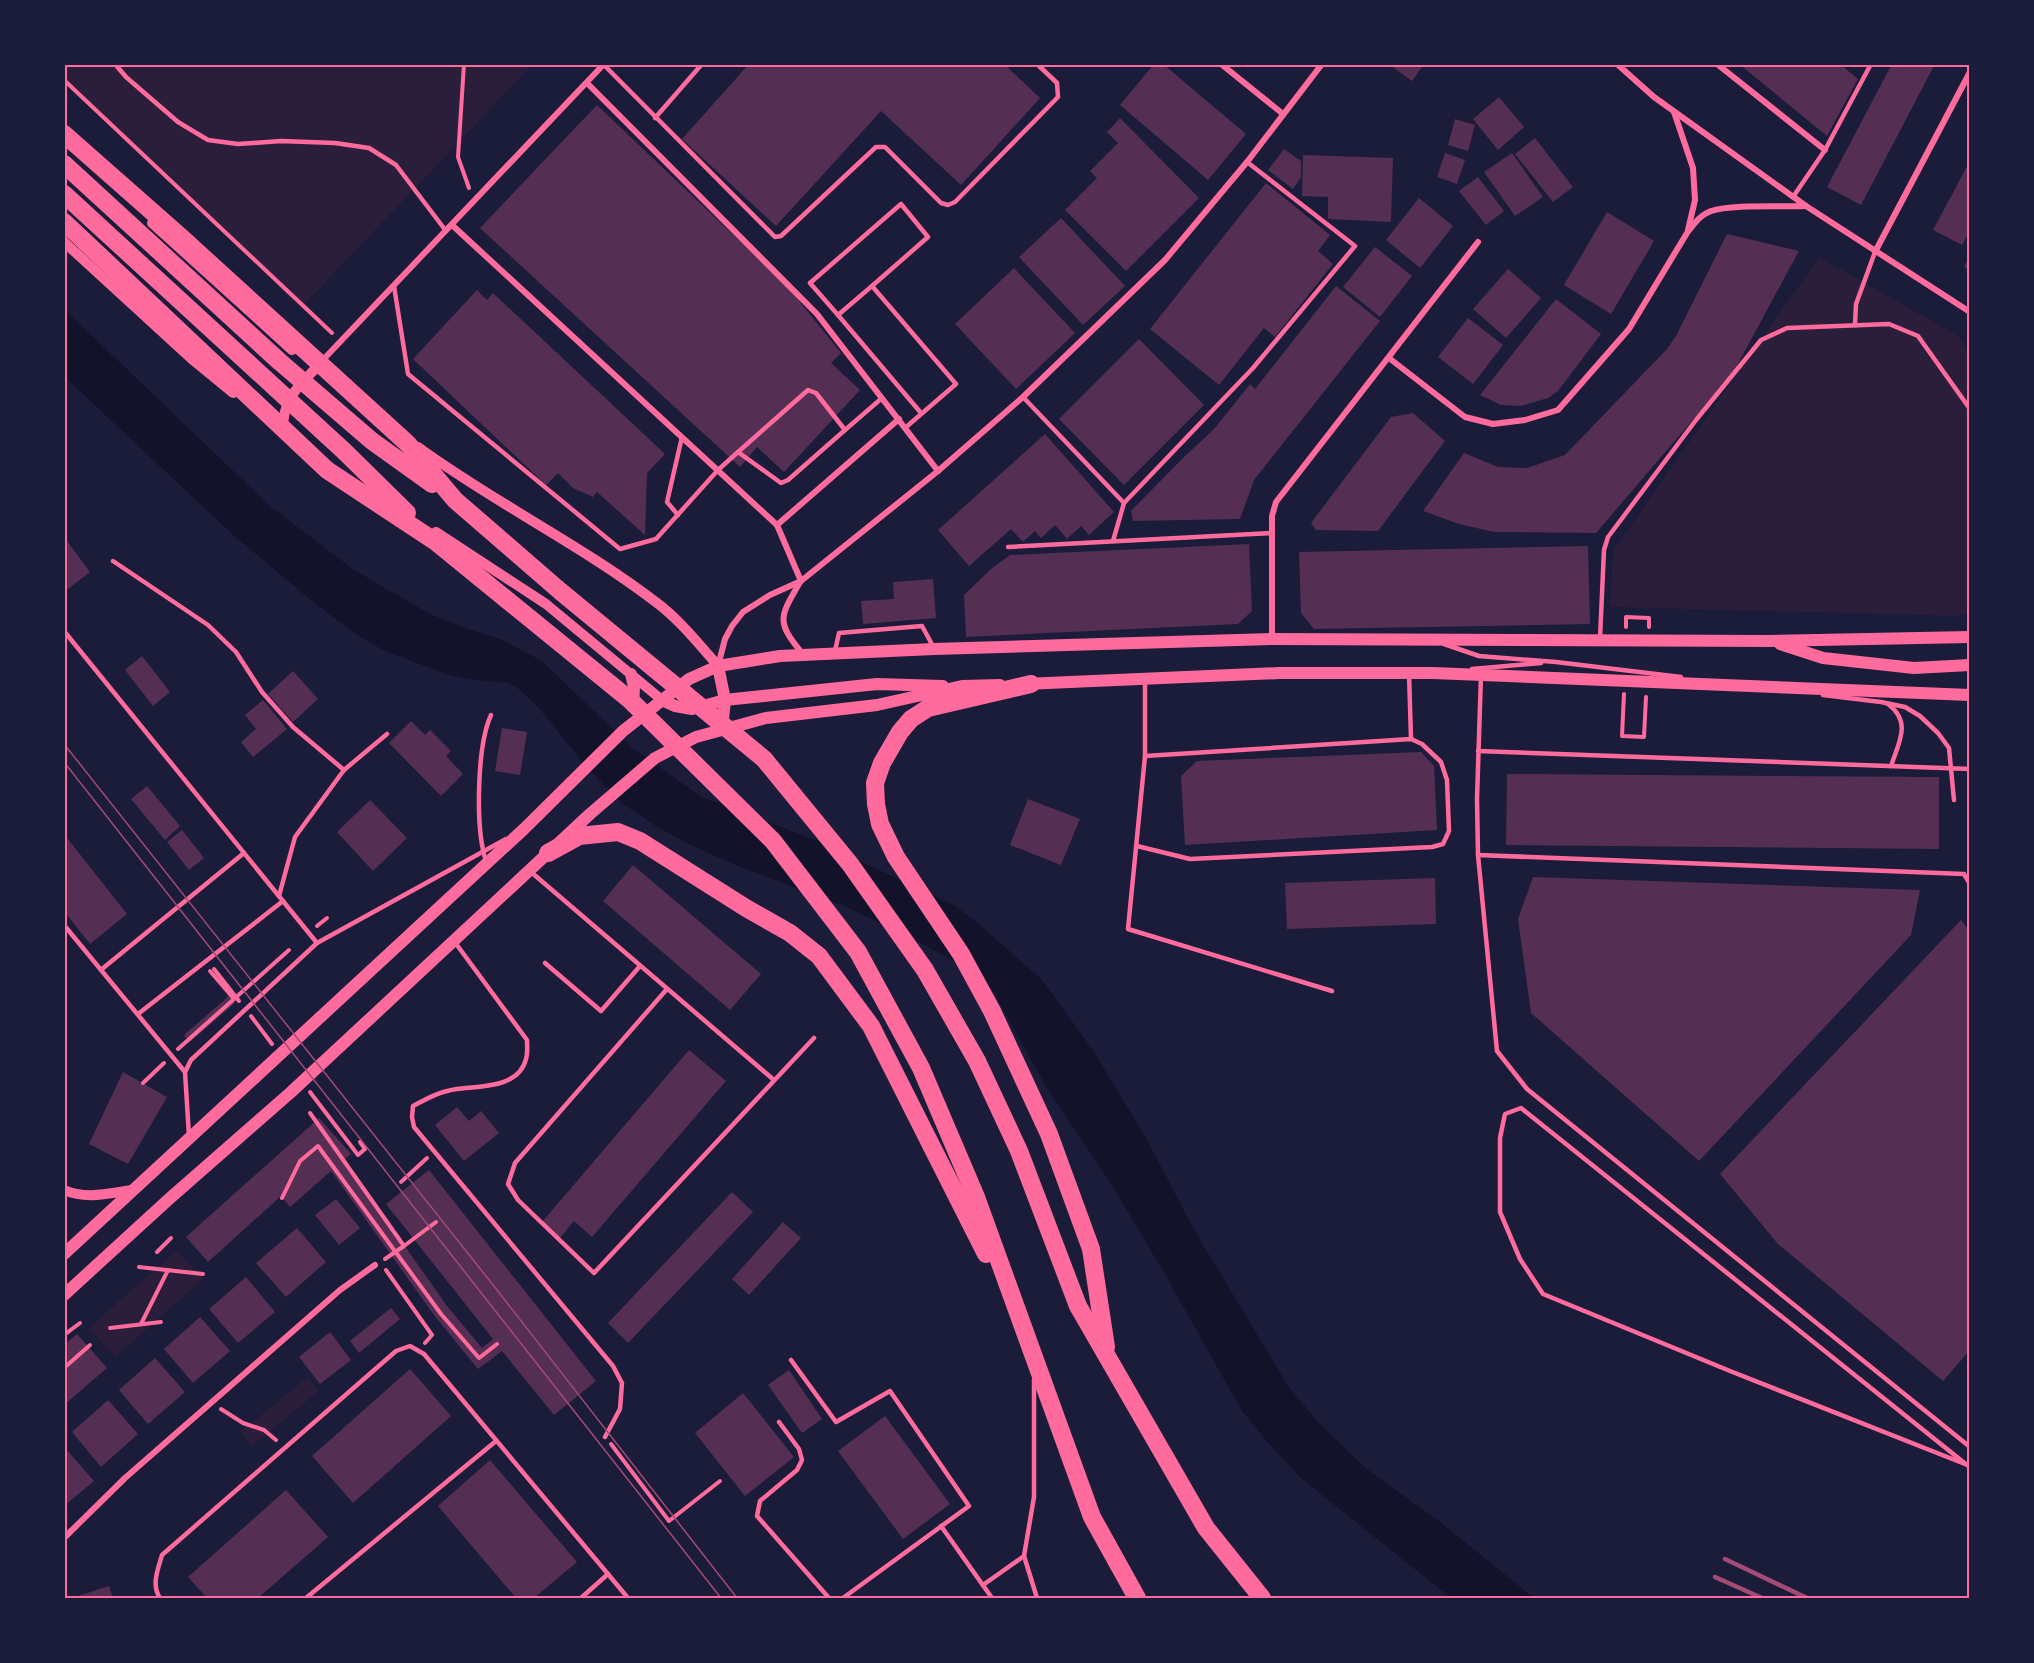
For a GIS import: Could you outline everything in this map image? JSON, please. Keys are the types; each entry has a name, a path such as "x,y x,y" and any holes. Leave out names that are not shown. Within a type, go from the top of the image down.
{"highway":[{"path":"64,134 143,215"},
{"path":"64,134 408,444 455,500"},
{"path":"66,166 280,362 347,420 372,441 455,500 560,591 764,759 850,864 925,970 977,1061 1019,1151 1078,1306 1206,1528 1262,1599"},
{"path":"64,194 344,451 436,542 630,700 772,840 858,952 921,1068 976,1197 1092,1517 1137,1599"},
{"path":"64,222 327,470 436,542"},
{"path":"1031,684 928,708 911,719 890,748 875,783 880,824 896,857 961,954 992,1011 1049,1134 1091,1249 1108,1360"},
{"path":"548,853 579,836 618,832 640,841 790,933 819,956 871,1026 1017,1314"}],"main road":[{"path":"64,1254 189,1139 485,858 524,829 626,728 689,679 718,666 752,659 804,655 1272,639 1771,641 1970,637"},
{"path":"1771,641 1823,658 1914,668 1970,665"},
{"path":"718,666 725,700 722,729"},
{"path":"662,700 675,706 692,709 725,700 877,684 962,686 1279,673 1433,673 1970,695"},
{"path":"626,728 634,699 631,674"},
{"path":"64,1295 290,1093 590,814 655,758 696,737 766,718 877,705 962,686"}],"street":[{"path":"1221,64 1284,114"},
{"path":"718,666 725,639 743,612 770,595 801,581 938,471 1023,397 1165,260 1247,162 1322,64"},
{"path":"1617,64 1673,112 1793,197 1875,252 1969,310"},
{"path":"1717,64 1825,150"},
{"path":"283,433 283,413 289,397 604,65"},
{"path":"1875,252 1970,72"},
{"path":"587,83 817,314 938,471"},
{"path":"1673,112 1693,168 1695,200 1687,233"},
{"path":"1389,358 1465,417 1493,424 1525,420 1558,410 1629,329 1687,233 1698,219 1712,211 1730,208 1806,206"},
{"path":"99,274 136,281 158,263 164,247 143,215"},
{"path":"143,215 314,370 428,454 564,540 660,606 684,627 718,666"},
{"path":"452,225 777,525 801,581"},
{"path":"64,242 194,361 283,433 546,604 662,700"},
{"path":"1272,639 1272,516 1276,502 1479,242"},
{"path":"777,525 899,419"},
{"path":"801,581 784,610 783,626 804,655"},
{"path":"64,1190 89,1196 133,1190"},
{"path":"64,1538 125,1478 331,1298 375,1265"}],"lane":[{"path":"116,64 126,77 178,122 208,140 238,144 281,141 335,143 369,148 396,165 446,231"},
{"path":"656,118 702,64"},
{"path":"604,65 775,237 781,236 876,147 880,146 885,147 941,203 948,206 955,202 1058,97 1057,84 1036,64"},
{"path":"1793,197 1825,150 1871,64"},
{"path":"1113,541 1124,503 1253,368 1355,246 1247,162"},
{"path":"838,315 928,237 901,204 810,283 921,414"},
{"path":"1855,325 1856,304 1875,252"},
{"path":"394,286 408,374 620,549 657,539 718,470 808,390 816,393 845,430"},
{"path":"872,286 956,384 905,428"},
{"path":"1600,640 1604,550 1608,537 1702,411 1761,340 1787,328 1889,324 1918,336 1970,409"},
{"path":"1023,397 1124,503"},
{"path":"738,452 782,483 882,398"},
{"path":"678,515 667,502 682,437"},
{"path":"1008,547 1272,533"},
{"path":"113,561 208,625 236,652 262,692 293,727 344,770"},
{"path":"834,654 839,633 922,626 934,649"},
{"path":"64,631 317,944"},
{"path":"1432,639 1479,656 1556,662 1881,702 1905,707 1920,716 1938,733 1949,748 1954,800"},
{"path":"1433,673 1556,662"},
{"path":"1408,673 1411,739"},
{"path":"1481,675 1478,855 1497,1052 1527,1089 1970,1447"},
{"path":"1145,679 1145,756 1128,929 1332,991"},
{"path":"1871,691 1896,710 1904,730 1891,766"},
{"path":"189,1139 185,1072 191,1060 317,944 485,858 479,804 482,753 486,725 491,715"},
{"path":"279,896 295,837 344,770 387,734"},
{"path":"1137,846 1190,859 1432,847 1443,844 1449,831 1447,780 1441,762 1422,744 1411,739 1145,756"},
{"path":"1478,751 1970,769"},
{"path":"102,969 244,853"},
{"path":"1478,855 1964,874 1970,884"},
{"path":"529,870 774,1080"},
{"path":"138,1014 283,901"},
{"path":"64,925 185,1072"},
{"path":"454,941 527,1040 526,1059 518,1072 497,1085 434,1094 413,1106 414,1127 613,1366 622,1383 620,1409 605,1437"},
{"path":"545,963 601,1011 640,966"},
{"path":"667,989 515,1163 508,1184 518,1200 594,1273 813,1038"},
{"path":"1521,1108 1968,1466 1543,1294 1520,1259 1500,1212 1500,1138 1505,1114 1521,1108"},
{"path":"160,1599 155,1576 162,1555 396,1351 410,1346 424,1354 628,1599"},
{"path":"791,1360 836,1422 890,1391 969,1506 843,1599"},
{"path":"1034,1362 1034,1497 1024,1556 1037,1599"},
{"path":"779,1422 799,1449 802,1460 797,1470 760,1501 758,1516 829,1599"},
{"path":"306,1599 496,1441"},
{"path":"941,1526 992,1599"},
{"path":"983,1585 1024,1556"},
{"path":"581,1599 608,1574"}],"path":[{"path":"464,64 458,157 465,183 476,199"},
{"path":"64,80 341,341"},
{"path":"1626,617 1649,618"},
{"path":"1625,681 1622,736 1644,737"},
{"path":"143,1083 327,918"},
{"path":"212,966 209,969 234,999"},
{"path":"310,1113 404,1246"},
{"path":"353,1148 358,1155 365,1149 360,1143"},
{"path":"282,1198 300,1161 318,1146 441,1314 479,1358 497,1344"},
{"path":"401,1182 434,1152"},
{"path":"418,1350 432,1335 380,1262 436,1222"},
{"path":"157,1252 171,1239"},
{"path":"139,1267 203,1274"},
{"path":"141,1324 168,1270"},
{"path":"110,1328 161,1322"},
{"path":"64,1335 80,1323"},
{"path":"64,1368 90,1345"},
{"path":"213,1403 243,1423 264,1430 284,1447"},
{"path":"605,1437 669,1521 720,1481"}],"shaded area":[{"path":"64,65 532,65 301,308 65,84"},
{"path":"1819,257 1960,337 1970,357 1969,613 1956,616 1610,607 1613,551"},
{"path":"64,309 271,507 354,570 428,613 467,629 500,639 542,661 632,748 702,797 818,841 955,906 980,925 1042,980 1092,1049 1146,1138 1194,1230 1288,1386 1317,1421 1364,1467 1440,1522 1534,1598 1451,1598 1302,1479 1271,1446 1242,1411 1166,1276 1110,1182 1045,1085 992,989 954,961 913,939 849,908 733,864 656,826 622,803 590,771 538,707 509,683 449,675 385,651 357,635 317,605 231,533 65,377"},
{"path":"177,1250 203,1279 115,1357 89,1328"},
{"path":"308,1377 319,1391 252,1446 240,1432"}],"building":[{"path":"749,64 1004,64 1040,98 961,185 881,111 776,226 682,139"},
{"path":"1154,64 1163,64 1246,134 1208,180 1120,105"},
{"path":"1389,64 1424,64 1412,81"},
{"path":"1739,64 1840,64 1858,79 1827,136"},
{"path":"1892,64 1935,64 1861,205 1827,187"},
{"path":"1499,97 1524,127 1498,150 1473,119"},
{"path":"597,105 788,287 841,353 831,363 860,390 784,472 757,447 740,467 480,228"},
{"path":"1120,118 1199,198 1126,271 1065,210 1097,178 1090,171 1118,143 1107,132"},
{"path":"1455,119 1475,125 1468,151 1448,145"},
{"path":"1535,138 1573,187 1553,202 1515,154"},
{"path":"1284,149 1301,161 1301,177 1293,189 1268,170"},
{"path":"1445,153 1465,160 1457,184 1437,177"},
{"path":"1512,153 1543,197 1515,216 1484,172"},
{"path":"1303,155 1393,158 1391,222 1328,219 1328,197 1302,196"},
{"path":"1970,161 1970,231 1962,245 1933,230"},
{"path":"1478,177 1504,211 1486,225 1459,191"},
{"path":"1266,183 1330,235 1318,251 1333,264 1275,337 1264,328 1219,385 1150,329"},
{"path":"1419,198 1453,226 1420,268 1386,240"},
{"path":"1607,212 1654,241 1611,314 1564,285"},
{"path":"1061,218 1125,286 1083,325 1019,257"},
{"path":"1727,234 1799,251 1733,373 1596,533 1494,532 1459,524 1423,511 1464,453 1498,467 1527,468 1565,455 1667,349 1676,336"},
{"path":"1375,247 1412,276 1380,317 1343,287"},
{"path":"1970,255 1970,270 1964,267"},
{"path":"1014,268 1075,333 1016,389 955,324"},
{"path":"1508,269 1541,298 1506,338 1473,309"},
{"path":"1336,286 1380,321 1254,480 1240,519 1133,521 1131,511 1215,428 1250,384 1255,389"},
{"path":"477,290 487,300 493,293 665,454 647,473 645,535 597,492 593,497 573,488 558,473 546,485 413,359"},
{"path":"1556,299 1601,334 1558,391 1548,398 1521,406 1501,405 1480,395"},
{"path":"1468,318 1503,345 1473,384 1438,357"},
{"path":"1139,339 1204,405 1124,485 1059,419"},
{"path":"1413,413 1445,441 1378,531 1316,530 1311,523 1391,417"},
{"path":"1045,434 1114,512 1089,535 1081,526 1067,539 1055,525 1041,538 1035,531 1023,542 1011,529 969,566 938,530"},
{"path":"64,537 90,572 64,592"},
{"path":"1249,544 1252,611 1238,624 966,637 964,595 991,569 1010,555"},
{"path":"1588,546 1590,624 1314,629 1301,613 1299,552"},
{"path":"933,579 936,618 863,624 861,601 894,599 893,582"},
{"path":"142,656 170,692 153,706 125,670"},
{"path":"293,671 318,699 293,722 268,694"},
{"path":"263,700 287,729 253,757 241,742 256,729 245,715"},
{"path":"411,721 425,735 430,730 451,751 446,756 463,774 441,796 389,743"},
{"path":"502,728 527,732 520,775 495,771"},
{"path":"1421,752 1434,766 1437,830 1185,845 1181,776 1197,761"},
{"path":"1507,774 1939,777 1939,849 1506,845"},
{"path":"147,786 180,826 165,840 131,799"},
{"path":"1028,799 1080,819 1061,865 1010,845"},
{"path":"370,800 407,838 373,871 337,832"},
{"path":"182,830 204,858 189,870 167,842"},
{"path":"67,838 127,914 90,944 64,911 64,839"},
{"path":"633,865 761,974 730,1010 603,901"},
{"path":"1533,877 1920,890 1911,935 1699,1161 1531,1013 1518,919"},
{"path":"1435,878 1436,924 1287,929 1285,883"},
{"path":"1961,920 1970,932 1970,1350 1943,1381 1778,1244 1720,1174"},
{"path":"229,996 235,1003 190,1042 184,1035"},
{"path":"689,1050 726,1081 592,1237 574,1221 560,1238 542,1222"},
{"path":"123,1072 167,1097 128,1164 89,1144"},
{"path":"457,1107 469,1121 481,1111 499,1133 464,1161 435,1125"},
{"path":"319,1118 351,1154 344,1160 447,1306 482,1348 493,1339 386,1204 429,1170 596,1381 554,1415 502,1351 478,1369 434,1315 331,1171 290,1207 281,1196 208,1262 186,1237"},
{"path":"732,1192 753,1212 628,1343 608,1323"},
{"path":"336,1199 360,1228 339,1245 315,1215"},
{"path":"783,1222 801,1238 749,1295 732,1279"},
{"path":"297,1228 326,1262 286,1297 256,1263"},
{"path":"246,1277 275,1312 238,1343 209,1309"},
{"path":"391,1308 400,1319 359,1353 350,1341"},
{"path":"200,1317 230,1351 193,1383 164,1349"},
{"path":"330,1332 351,1360 320,1384 299,1357"},
{"path":"77,1334 107,1368 64,1405 64,1345"},
{"path":"155,1358 185,1392 148,1424 119,1390"},
{"path":"410,1369 451,1416 353,1503 312,1456"},
{"path":"789,1370 822,1419 802,1433 768,1385"},
{"path":"743,1393 794,1457 745,1496 695,1433"},
{"path":"108,1400 138,1434 101,1467 72,1432"},
{"path":"885,1416 950,1504 903,1539 838,1451"},
{"path":"64,1447 94,1481 64,1506"},
{"path":"490,1460 577,1562 534,1598 516,1598 438,1506"},
{"path":"286,1490 328,1537 258,1598 207,1598 188,1577"},
{"path":"109,1586 113,1598 72,1598"}],"tram line":[{"path":"64,744 497,1290 737,1598"},
{"path":"64,762 721,1598"}],"railway":[{"path":"1725,1559 1807,1598"},
{"path":"1715,1577 1762,1598"}]}
